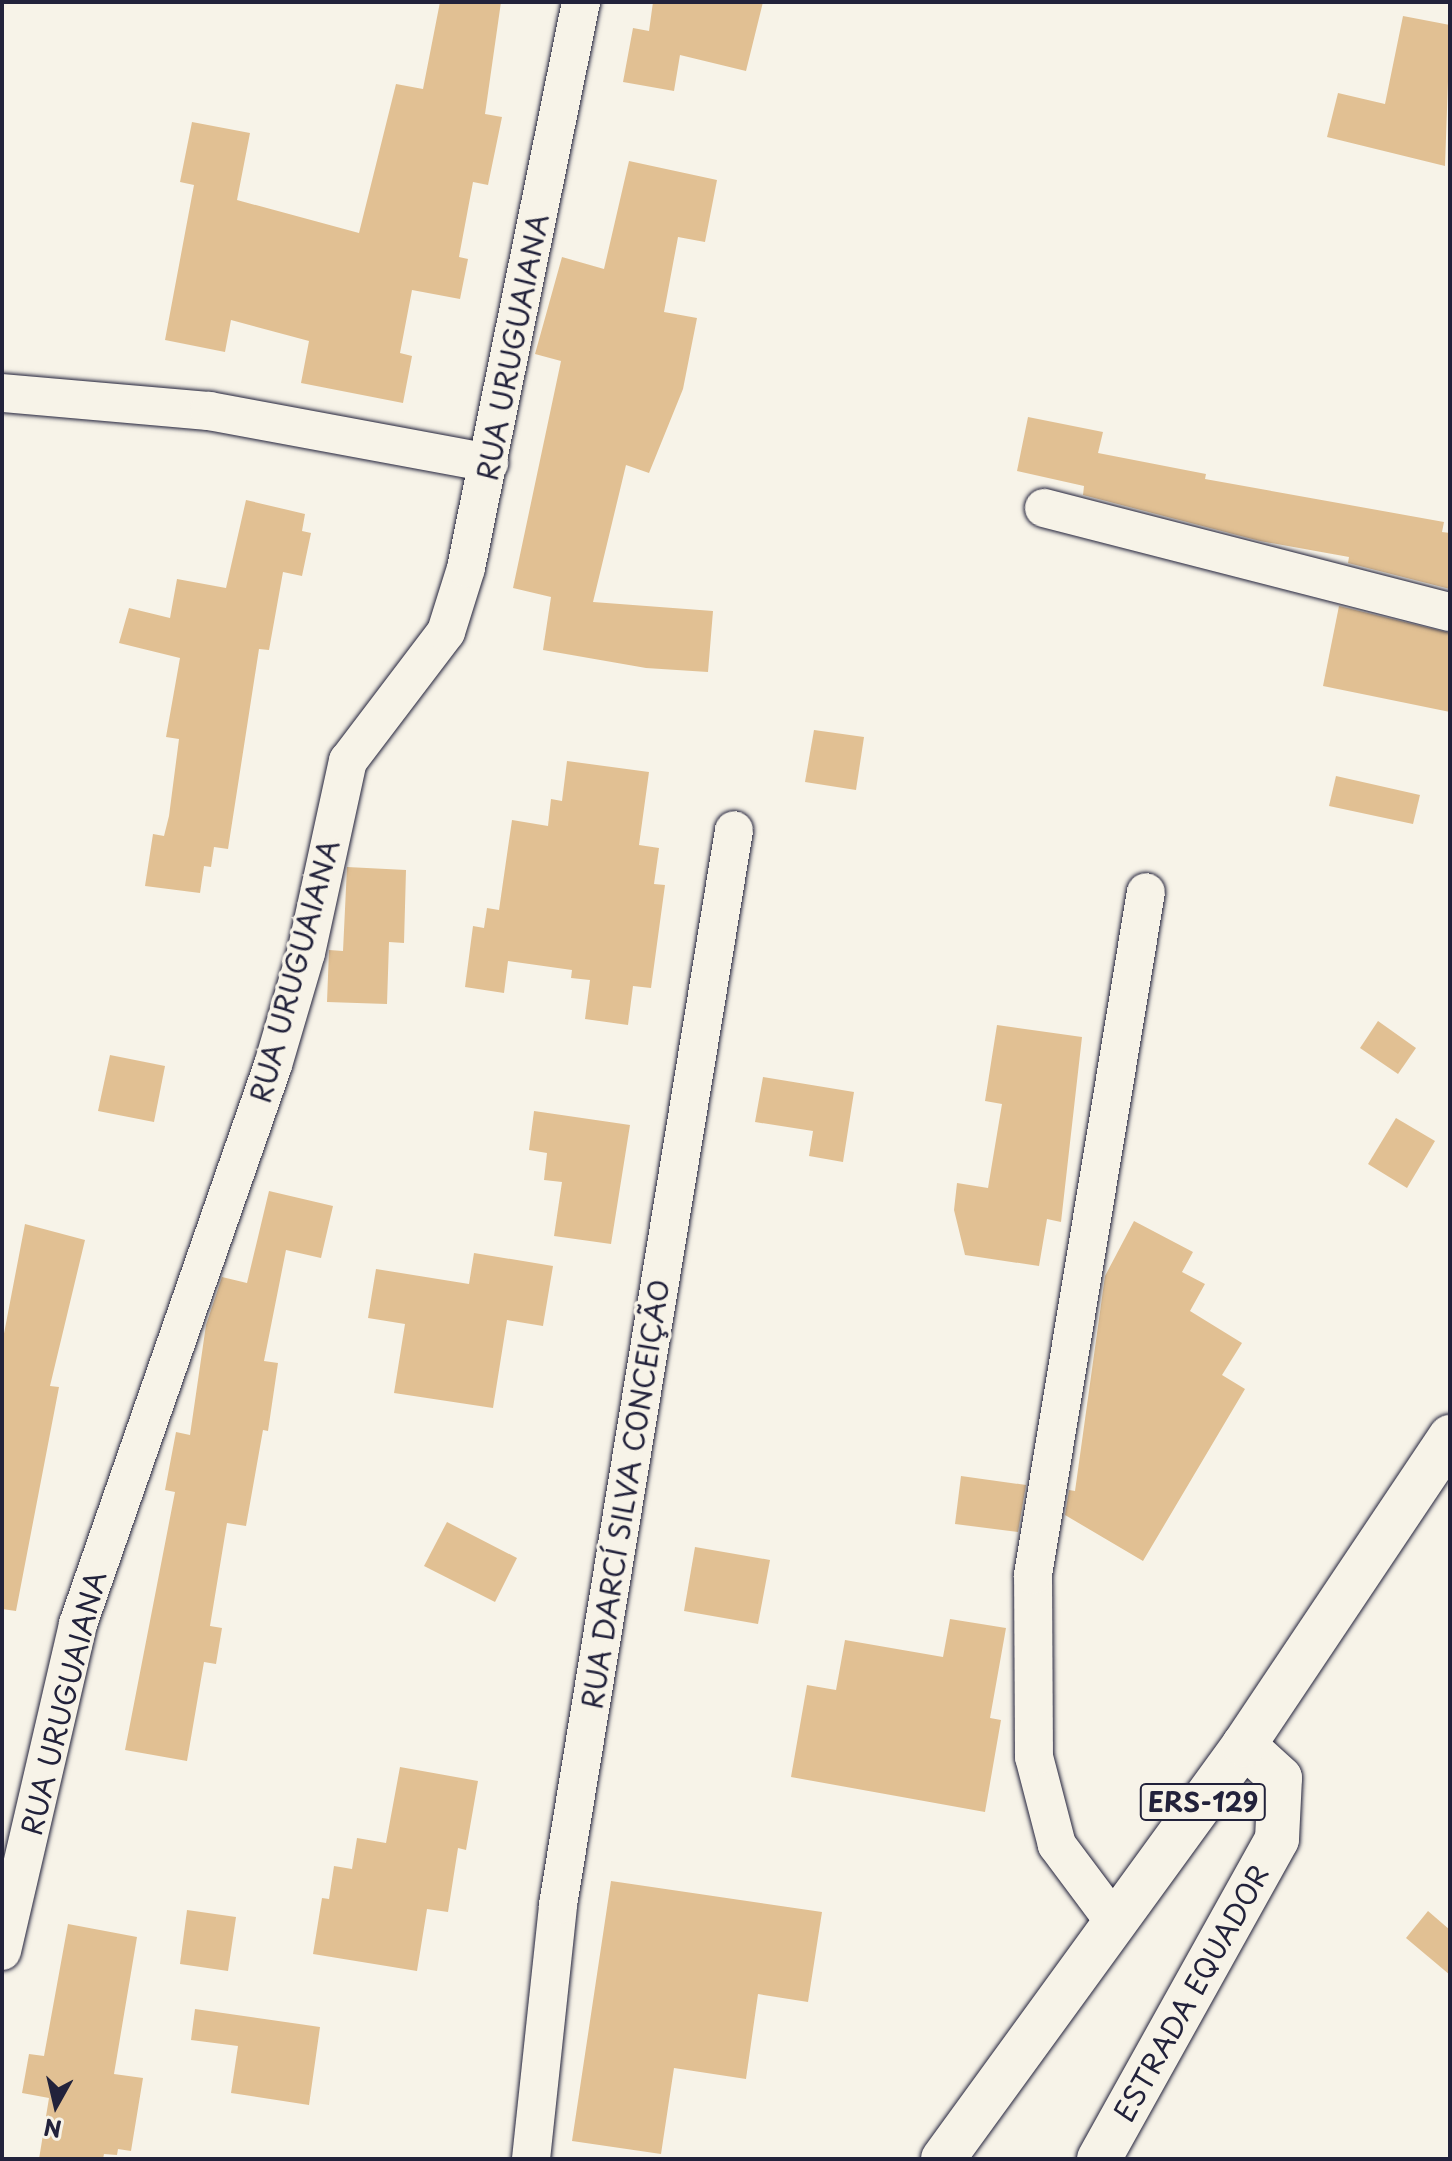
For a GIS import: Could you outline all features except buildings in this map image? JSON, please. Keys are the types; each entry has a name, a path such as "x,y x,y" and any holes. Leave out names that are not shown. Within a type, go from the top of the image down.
{"main road":[{"name":"ERS-129","path":"943,2159 1244,1745 1450,1437"},
{"name":"ESTRADA EQUADOR","path":"1099,2159 1277,1839 1280,1778 1244,1745"}],"street":[{"name":"RUA URUGUAIANA","path":"2,1951 78,1624 273,1065 306,953 348,761 446,632 489,463 581,2"},
{"path":"2,393 209,411 489,463"},
{"path":"1044,508 1450,612"},
{"name":"RUA DARCÍ SILVA CONCEIÇÃO","path":"531,2159 558,1905 734,830"},
{"path":"1116,1924 1057,1845 1034,1757 1033,1575 1146,892"}]}
